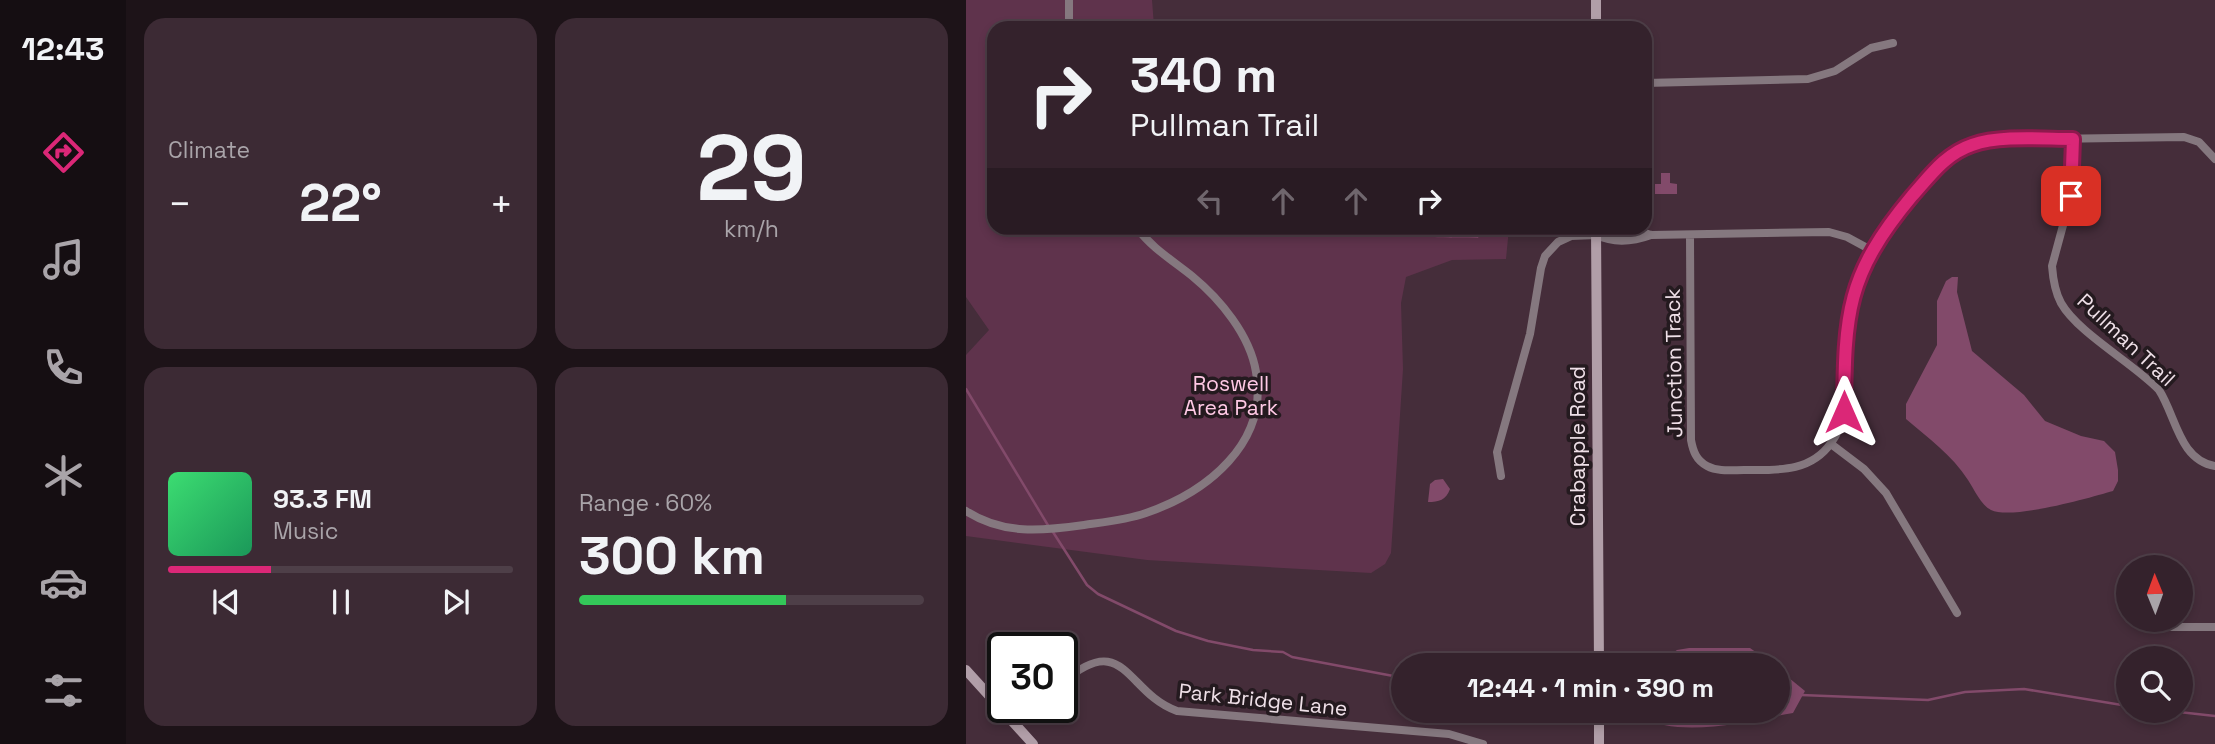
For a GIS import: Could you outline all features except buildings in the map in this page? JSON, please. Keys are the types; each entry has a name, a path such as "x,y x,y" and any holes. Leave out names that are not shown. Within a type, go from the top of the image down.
{"street":[{"path":"1069,0 1069,21"},
{"path":"1596,0 1596,21"},
{"path":"1652,83 1808,79 1835,71 1871,48 1894,43"},
{"path":"1957,613 1886,493 1864,469 1831,444 1840,428 1844,412 1845,342 1849,310 1857,280 1871,250 1935,169 1959,150 1992,140 2184,138 2199,142 2215,159"},
{"name":"Pullman Trail","path":"2073,139 2071,196 2052,266 2060,301 2077,323 2159,390 2168,404 2185,447 2198,460 2215,466"},
{"path":"1652,235 1829,232 1847,236 1871,250"},
{"path":"966,511 995,525 1025,530 1051,530 1119,520 1147,513 1203,485 1241,448 1253,424 1258,398 1253,358 1240,331 1219,302 1143,235"},
{"path":"1501,476 1497,452 1530,336 1542,262 1553,246 1578,235"},
{"name":"Crabapple Road","path":"1596,235 1599,653"},
{"path":"1601,235 1609,241 1639,239 1651,235"},
{"name":"Junction Track","path":"1690,235 1693,451 1700,461 1717,470 1786,470 1811,461 1831,444"},
{"path":"2193,627 2215,627"},
{"name":"Park Bridge Lane","path":"1078,669 1090,663 1104,661 1124,668 1155,701 1177,711 1449,734 1483,744"},
{"path":"966,670 1033,744"},
{"path":"1599,723 1599,744"}],"green space":[{"name":"Roswell Area Park","path":"966,0 1152,0 1154,21 987,21 987,235 1508,235 1506,259 1452,260 1406,277 1401,303 1403,369 1391,553 1385,564 1371,573 1147,560 966,536 966,355 989,330 966,297"}],"shaded area":[{"path":"1661,173 1670,173 1670,183 1677,184 1677,194 1655,194 1655,184 1661,184"},
{"path":"1422,235 1480,235 1478,238"},
{"path":"1958,277 1957,292 1972,351 2024,395 2045,421 2081,436 2104,441 2115,452 2118,481 2113,491 2033,510 1991,510 1981,501 1955,463 1906,419 1906,404 1937,345 1937,301 1946,281"},
{"path":"1443,479 1450,489 1448,493 1442,500 1428,502 1430,484"},
{"path":"1750,648 1757,653 1673,653 1677,650"},
{"path":"1790,679 1805,691 1793,713 1790,714"},
{"path":"1658,723 1740,723 1696,727"}],"waterway":[{"path":"966,389 1049,527"},
{"path":"1053,532 1087,585 1098,594 1176,631 1208,641 1253,650 1283,652 1292,657 1391,676"},
{"path":"1801,695 1928,700 1965,692 2024,689 2116,704"},
{"path":"2193,714 2215,716"}],"route":[{"path":"1844,412 1845,342 1849,310 1857,280 1871,250 1935,169 1959,150 1992,140 2073,139 2071,196"}]}
